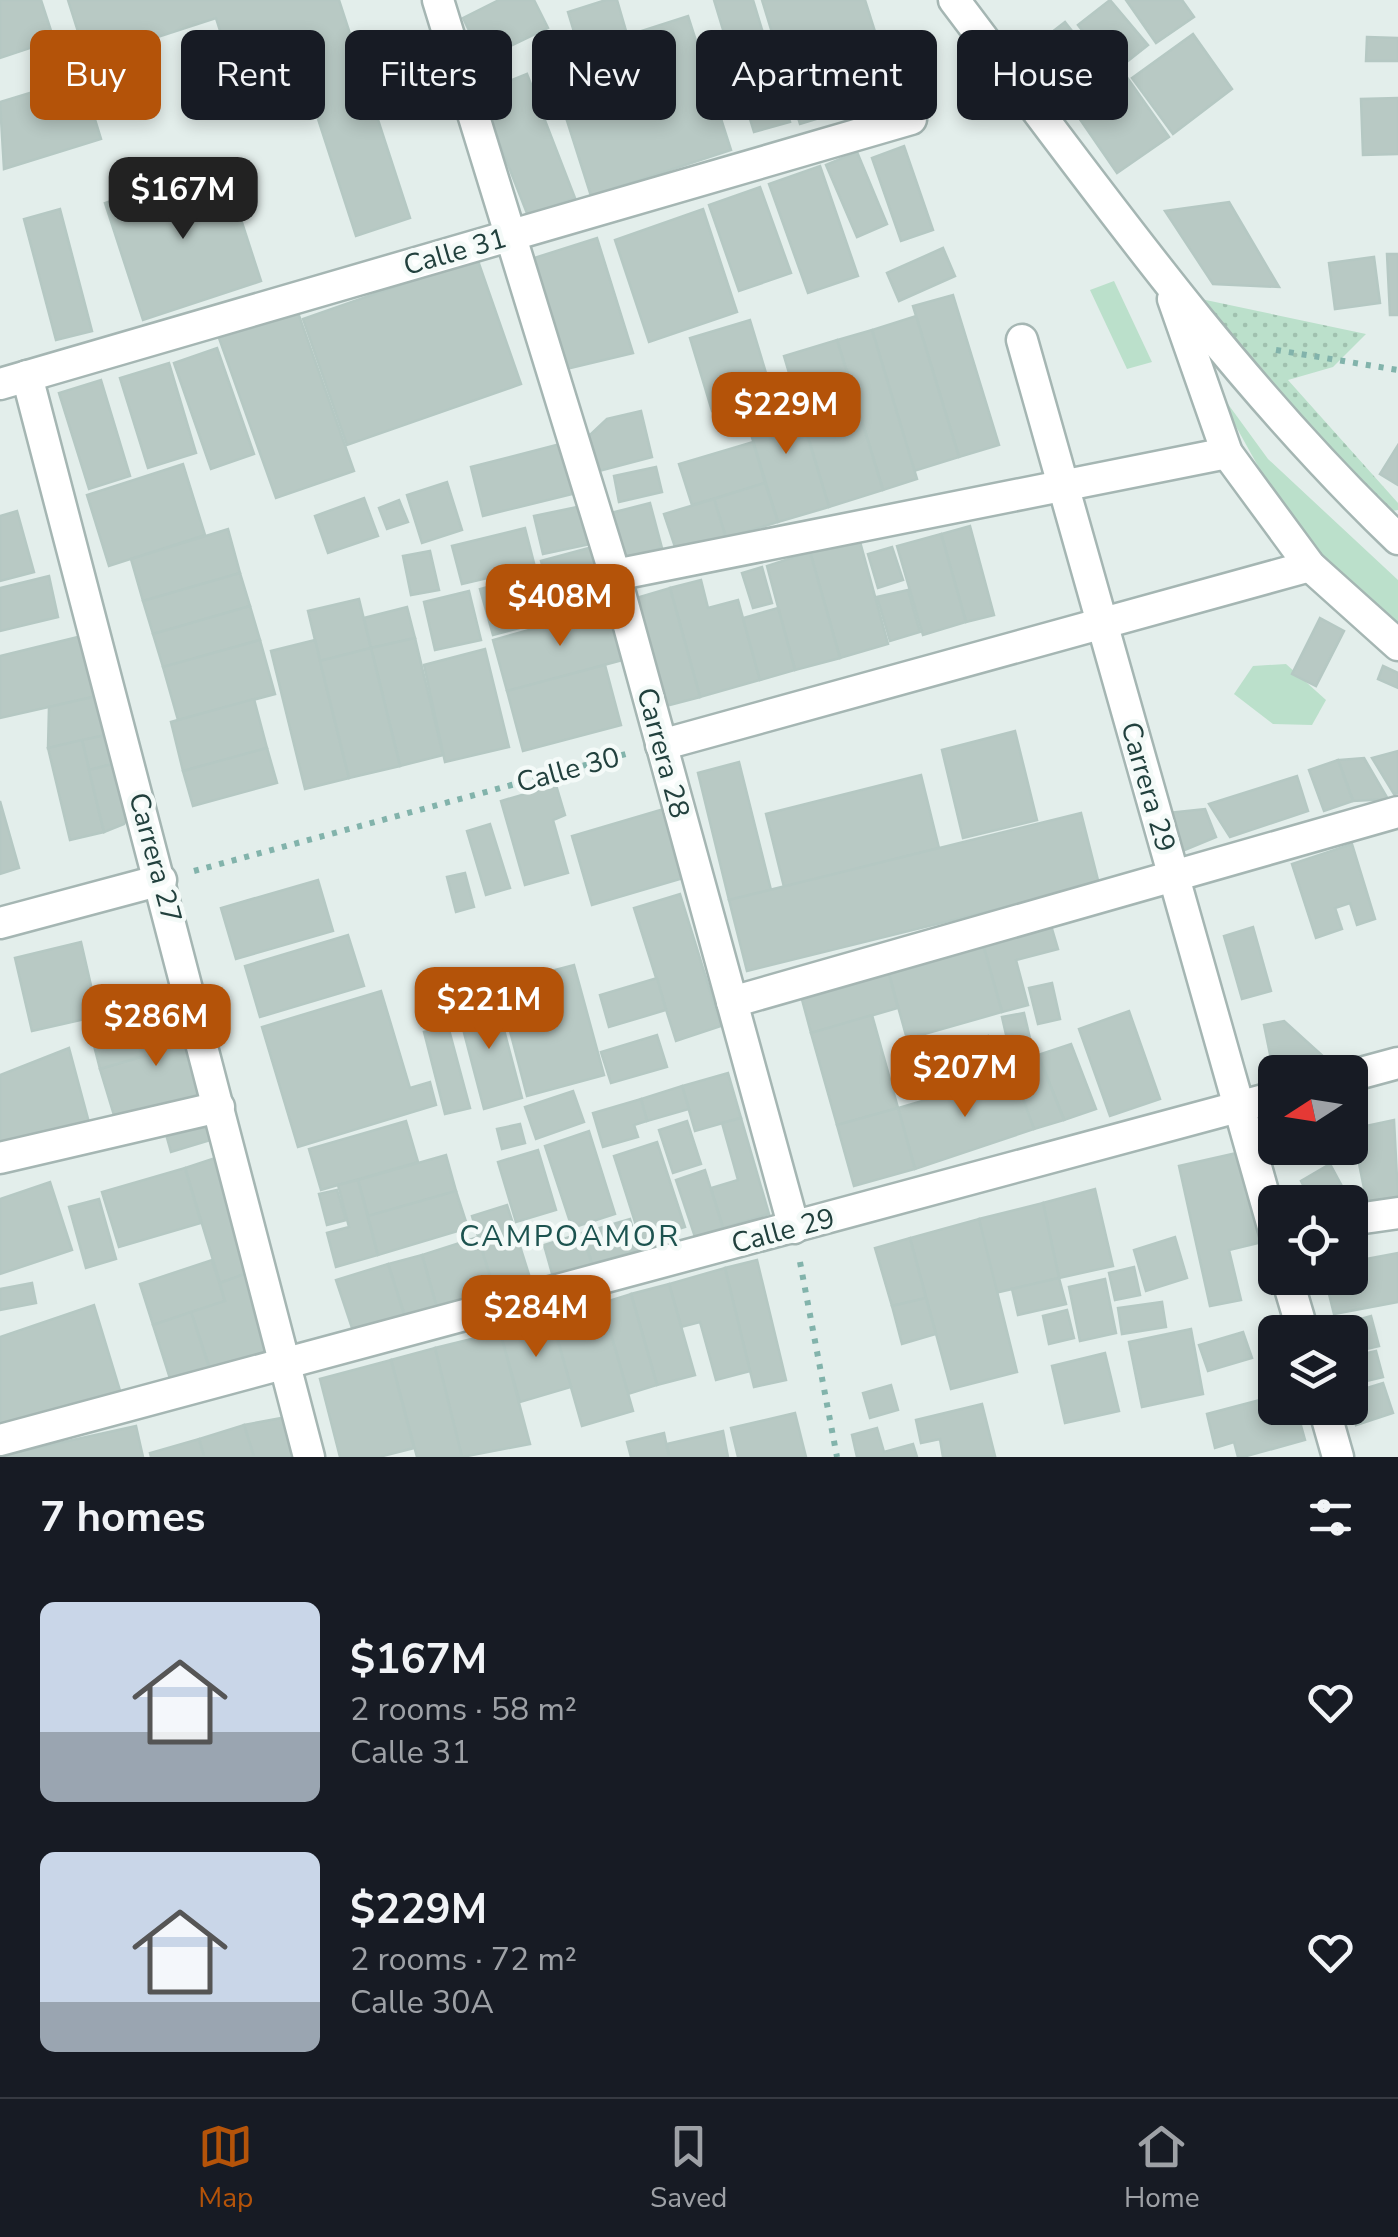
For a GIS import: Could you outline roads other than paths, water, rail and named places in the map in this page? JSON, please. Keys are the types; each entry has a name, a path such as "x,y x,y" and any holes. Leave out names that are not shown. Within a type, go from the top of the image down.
{"street":[{"name":"Carrera 28","path":"438,0 616,576 794,1228"},
{"path":"954,0 1167,282 1348,491 1398,539"},
{"name":"Calle 31","path":"13,380 908,120"},
{"path":"1167,282 1228,453 1310,566 1398,645"},
{"name":"Carrera 29","path":"1022,340 1261,1185"},
{"name":"Carrera 27","path":"13,380 161,880 310,1457"},
{"path":"616,576 1228,453"},
{"path":"661,744 1310,566"},
{"path":"732,1002 1174,880 1398,812"},
{"path":"0,922 161,880"},
{"path":"1368,1071 1398,1063"},
{"name":"Calle 29","path":"0,1440 1258,1102"},
{"path":"0,1158 219,1108"},
{"path":"1368,1217 1398,1213"},
{"path":"1329,1425 1338,1457"}],"district":[{"name":"CAMPOAMOR","path":"570,1236"}]}
